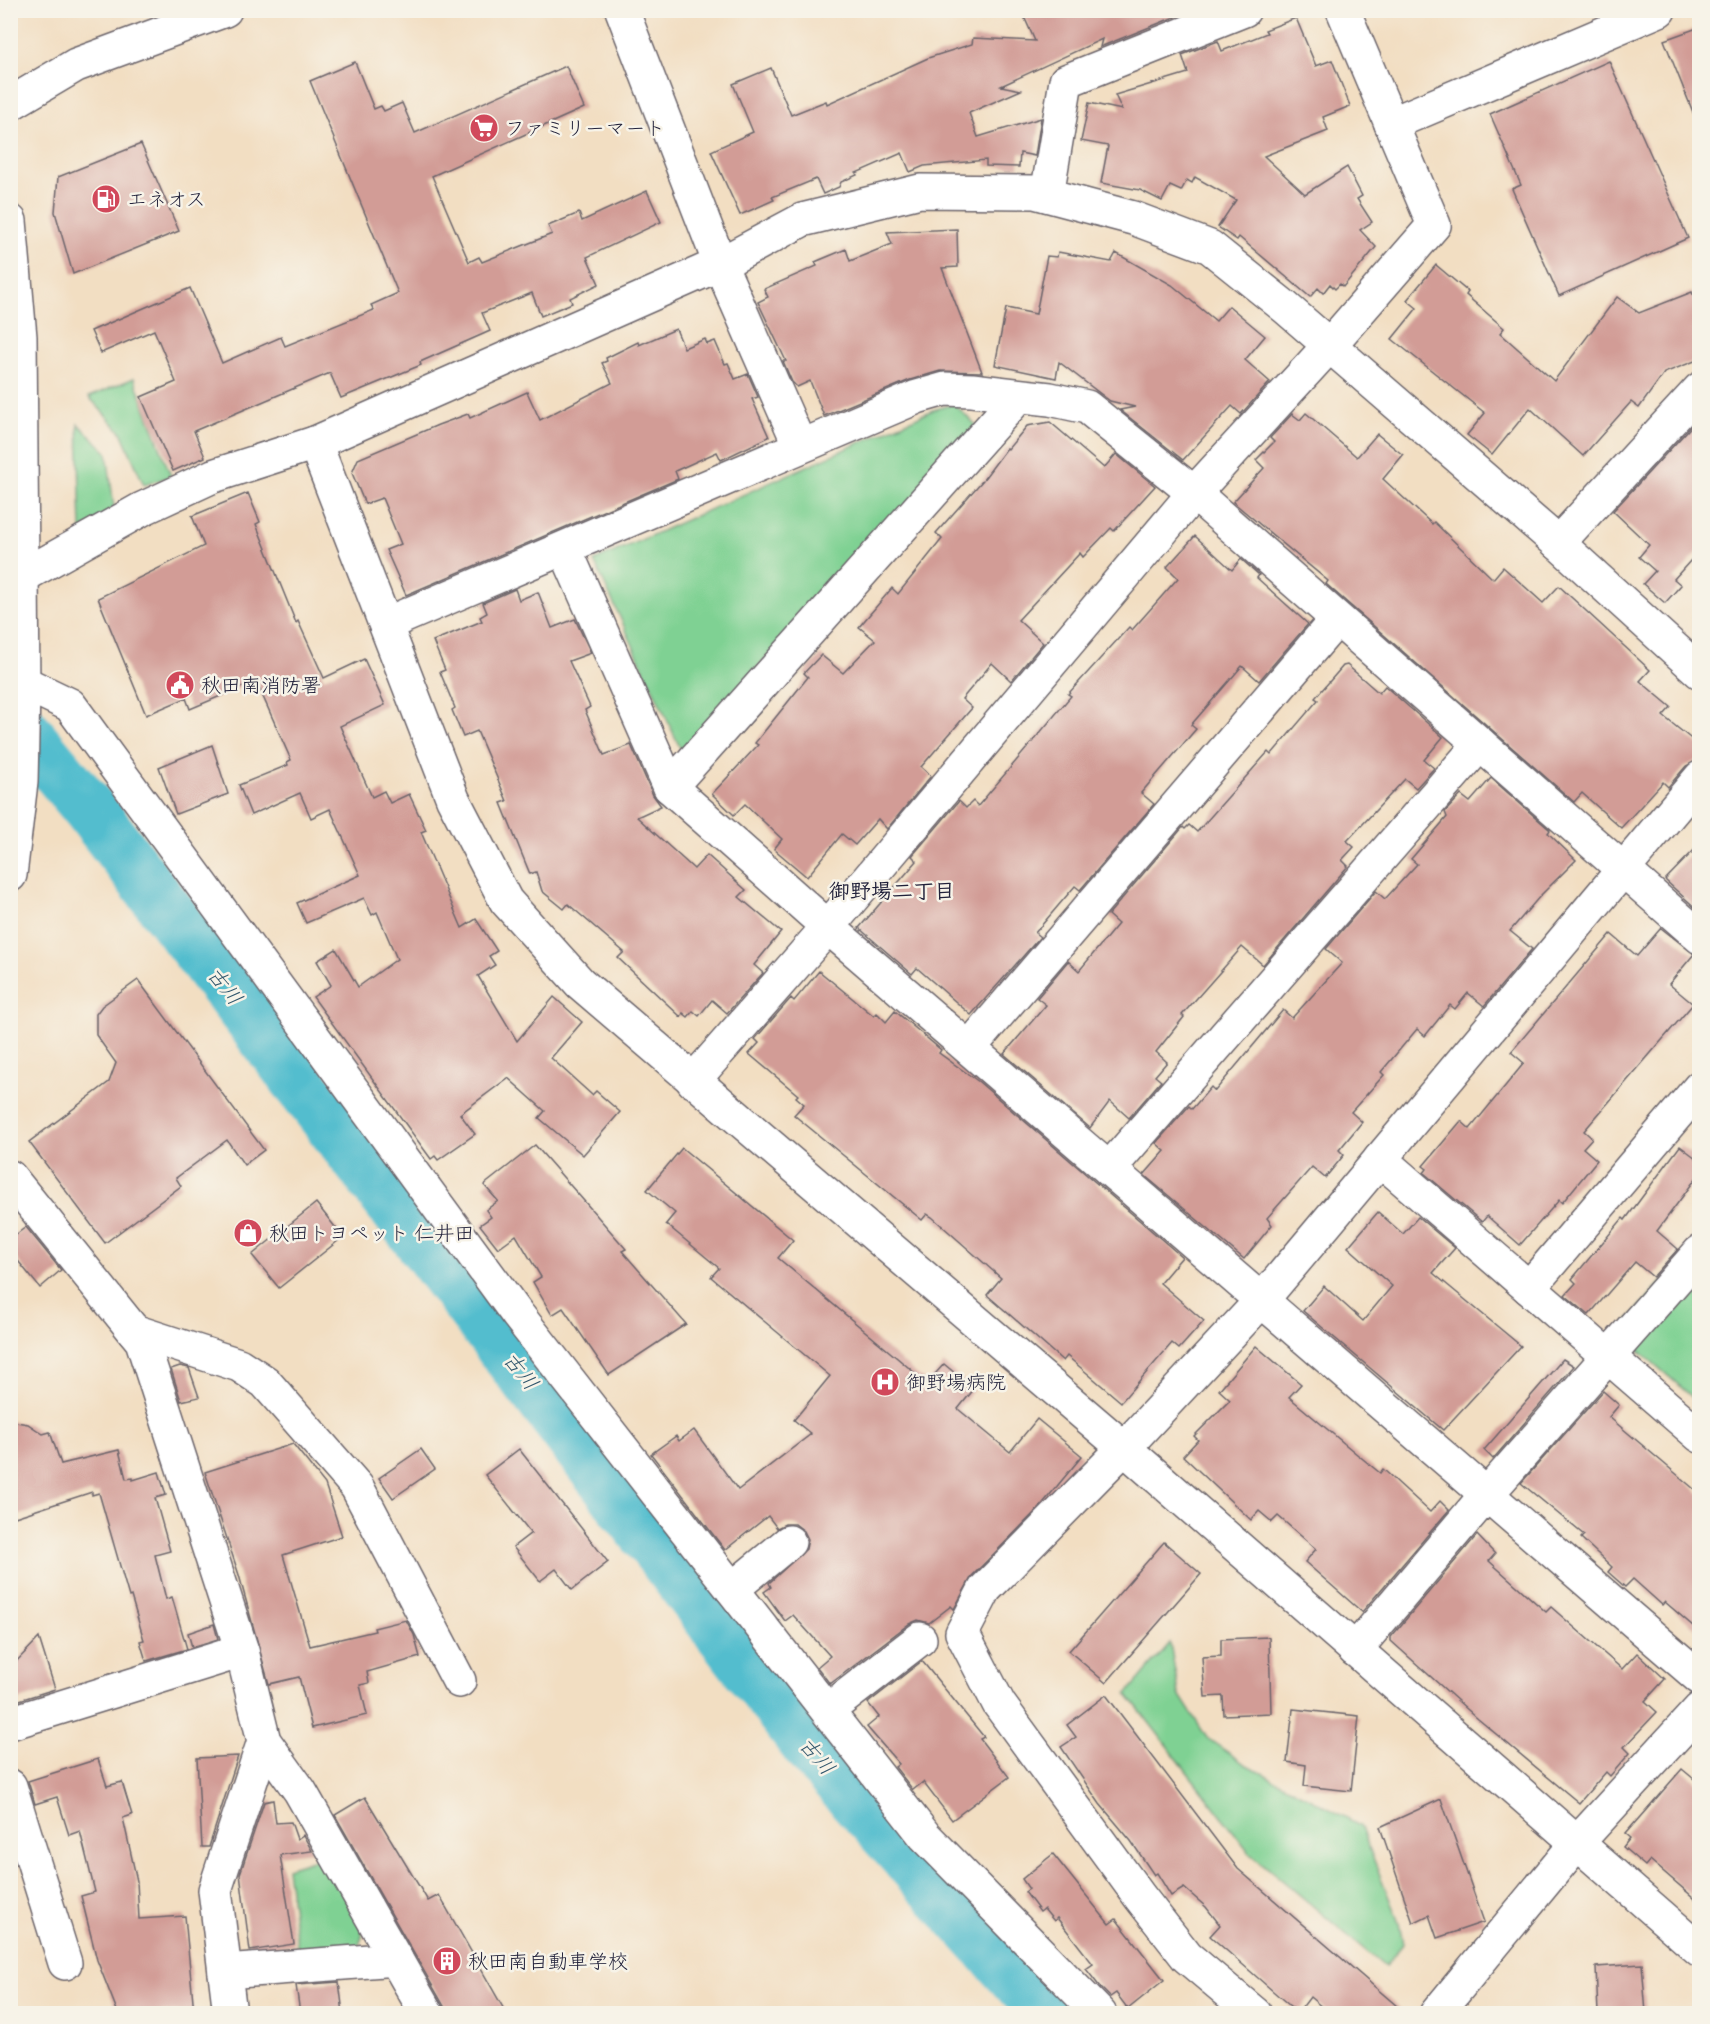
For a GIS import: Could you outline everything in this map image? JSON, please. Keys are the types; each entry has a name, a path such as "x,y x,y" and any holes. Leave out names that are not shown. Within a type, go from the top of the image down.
{"main road":[{"path":"10,104 76,65 225,10"},
{"path":"622,10 720,264 800,446"},
{"path":"1047,195 1066,81 1244,10"},
{"path":"693,1081 828,927 1194,493 1328,347 1434,225 1342,10"},
{"path":"1391,123 1659,10"},
{"path":"21,578 142,508 213,476 315,443 720,264 802,220 920,190 1035,192 1133,218 1210,247 1285,308 1558,543 1700,672"},
{"path":"10,221 20,337 23,686 21,783 10,875"},
{"path":"386,624 917,397 945,389 1050,399 1087,407 1194,493 1622,871 1700,937"},
{"path":"1558,543 1697,395"},
{"path":"670,787 1019,396"},
{"path":"315,443 453,800 506,902 580,983 1124,1448 1700,1950"},
{"path":"565,549 670,787 828,927 1700,1678"},
{"path":"969,1048 1337,619"},
{"path":"23,686 70,705 517,1314 925,1836 1100,2013"},
{"path":"1109,1169 1480,744"},
{"path":"1256,2013 1187,1957 1140,1897 999,1704 962,1633 985,1589 1124,1448 1262,1300 1700,778"},
{"path":"1529,1288 1700,1088"},
{"path":"1380,1159 1700,1436"},
{"path":"10,1177 142,1341 242,1651 264,1741 300,1791 428,2013"},
{"path":"1355,1650 1486,1494 1700,1252"},
{"path":"134,1331 239,1365 265,1382 357,1487 459,1681"},
{"path":"732,1589 789,1542"},
{"path":"828,1710 920,1639"},
{"path":"10,1723 242,1651"},
{"path":"1436,2013 1576,1844 1700,1709"},
{"path":"230,2013 215,1890 264,1741"},
{"path":"10,1786 65,1963"},
{"path":"225,1972 396,1959"}],"green space":[{"path":"134,378 171,476 144,485 121,432 89,397"},
{"path":"954,404 980,429 681,750 594,561 933,410"},
{"path":"78,424 107,452 114,508 81,531"},
{"path":"1699,1239 1699,1403 1618,1332"},
{"path":"1170,1643 1179,1694 1207,1738 1245,1764 1360,1825 1399,1923 1403,1944 1385,1967 1250,1853 1127,1694"},
{"path":"322,1857 362,1922 362,1937 357,1950 298,1952 287,1868"}],"building":[{"path":"1021,10 1192,10 1100,47 1102,39 1001,86 1021,90 969,113 978,137 1041,118 1035,156 1020,153 1019,167 986,166 986,160 924,166 910,172 902,153 856,173 857,175 841,182 839,187 823,194 816,179 772,197 774,200 740,215 711,151 753,132 733,84 771,68 791,115 826,101 827,104 928,58 972,44 973,38 1035,41"},
{"path":"1296,18 1316,66 1332,60 1350,106 1323,117 1328,131 1264,156 1305,194 1347,167 1362,196 1357,199 1372,222 1360,230 1376,247 1343,287 1340,284 1335,289 1330,284 1323,293 1318,288 1310,297 1239,237 1237,240 1218,227 1236,200 1195,177 1192,183 1187,180 1181,191 1170,186 1162,201 1140,190 1101,183 1108,146 1081,141 1089,103 1122,110 1115,95 1188,73 1182,55 1218,41 1222,51 1267,33 1265,30"},
{"path":"1700,27 1700,121 1697,122 1664,40"},
{"path":"1609,61 1688,238 1559,296 1512,189 1521,185 1490,114"},
{"path":"355,62 374,109 381,106 384,111 402,103 415,133 566,66 584,108 432,176 469,262 479,257 482,262 552,234 548,226 579,213 582,221 647,191 661,222 587,257 599,284 570,298 572,303 541,316 532,293 482,313 490,331 420,362 421,365 341,398 330,373 194,431 205,457 173,471 141,397 176,382 154,330 101,353 91,331 190,288 222,363 281,337 285,346 374,310 371,305 398,293 310,81"},
{"path":"141,144 179,231 73,274 55,212 58,177"},
{"path":"957,229 958,267 942,268 982,372 940,371 910,380 824,416 810,381 797,387 792,382 783,361 786,361 758,302 768,297 764,289 817,266 815,262 846,249 850,261 892,244 887,232"},
{"path":"1058,252 1111,262 1116,253 1172,285 1216,321 1229,306 1265,336 1245,360 1270,382 1241,414 1232,406 1183,460 1120,410 1135,407 1110,401 1059,362 1056,378 995,365 1006,308 1036,314 1047,256 1057,257"},
{"path":"1436,265 1468,292 1466,295 1504,328 1500,333 1554,381 1617,297 1639,313 1692,292 1700,311 1700,359 1664,373 1639,408 1631,402 1583,456 1530,408 1492,455 1467,435 1485,413 1392,339 1417,308 1407,300"},
{"path":"676,329 684,348 705,339 707,344 715,341 725,364 728,363 735,379 748,374 758,397 752,399 769,437 721,460 717,452 675,471 678,479 406,595 386,550 401,544 382,498 365,504 352,473 358,459 468,414 470,418 527,392 540,420 612,383 602,363 607,361 606,358 638,342 639,345"},
{"path":"1306,413 1357,457 1377,434 1403,455 1383,479 1432,524 1434,522 1493,579 1503,567 1543,603 1559,586 1650,670 1640,681 1671,707 1663,716 1700,746 1698,760 1686,766 1668,787 1663,782 1621,828 1582,793 1574,802 1326,584 1328,581 1233,502 1264,468 1256,460 1274,442 1270,438 1292,414 1300,420"},
{"path":"1700,417 1700,550 1674,579 1681,585 1665,603 1643,584 1655,571 1639,557 1649,545 1613,511"},
{"path":"1050,422 1104,468 1116,454 1155,486 1114,531 1111,528 1083,557 1080,553 1018,620 1043,643 1011,681 992,663 962,699 972,708 921,767 931,776 887,829 878,819 855,845 842,834 807,877 774,849 782,839 745,804 734,815 712,794 758,745 755,743 808,677 804,673 821,655 843,673 875,640 859,627 892,588 898,594 942,539 936,533 1027,426"},
{"path":"248,493 260,522 256,524 296,623 298,621 324,678 364,659 385,705 340,726 372,797 384,791 390,803 409,794 426,830 421,832 462,928 476,919 497,951 489,956 495,965 478,976 517,1041 554,997 582,1022 551,1058 592,1095 596,1091 620,1112 583,1155 539,1118 545,1111 508,1078 460,1114 475,1134 438,1160 435,1156 431,1159 313,997 331,985 317,961 336,949 358,987 397,959 377,912 372,915 364,898 306,923 297,903 360,875 330,809 311,818 300,793 251,815 239,785 288,765 287,762 291,760 256,681 190,709 186,698 146,715 98,598 204,546 192,516"},
{"path":"1195,536 1232,570 1241,559 1259,575 1257,578 1308,624 1259,681 1242,666 1191,725 1196,729 1141,793 1154,804 1080,890 1075,886 1035,933 1040,937 971,1015 917,968 912,974 859,928 917,861 912,856 959,801 966,808 973,801 978,806 1071,696 1068,694 1129,627 1132,630 1178,578 1167,567"},
{"path":"515,589 519,600 538,592 552,628 575,619 591,653 569,661 590,707 585,710 604,755 631,745 653,795 661,806 637,817 694,869 707,855 746,890 739,897 781,932 754,965 763,973 727,1013 712,1000 699,1016 693,1011 688,1017 683,1013 681,1017 618,958 624,952 568,904 564,909 542,891 536,872 530,874 501,803 507,801 477,731 463,737 452,710 455,708 440,672 445,670 433,641 482,621 480,617 487,613 483,603"},
{"path":"1347,665 1379,693 1385,686 1443,737 1424,760 1434,768 1416,788 1405,779 1347,841 1354,847 1342,860 1348,866 1263,965 1242,947 1182,1015 1184,1017 1156,1052 1167,1062 1155,1076 1161,1081 1129,1118 1110,1101 1090,1128 1004,1054 1046,1005 1037,998 1068,961 1079,971 1118,924 1108,915 1183,827 1185,829 1189,825 1197,832 1268,752 1271,755 1318,700 1315,698 1343,666"},
{"path":"212,745 228,794 176,814 159,767"},
{"path":"1491,778 1550,830 1548,833 1576,860 1541,895 1510,931 1532,949 1484,1006 1468,993 1455,1009 1450,1005 1425,1036 1417,1029 1381,1072 1384,1075 1351,1112 1362,1122 1339,1150 1344,1155 1325,1178 1312,1167 1267,1218 1272,1225 1244,1259 1144,1175 1165,1151 1156,1143 1189,1106 1192,1109 1211,1087 1215,1091 1283,1010 1292,1018 1342,963 1326,949 1376,891 1385,899 1417,864 1411,859 1447,817 1445,812 1461,795 1470,802"},
{"path":"1700,844 1700,912 1665,880"},
{"path":"1661,928 1694,954 1669,984 1693,1004 1584,1131 1592,1138 1583,1148 1597,1160 1562,1203 1559,1200 1520,1245 1487,1216 1482,1222 1424,1173 1427,1169 1423,1166 1461,1121 1470,1129 1524,1063 1511,1052 1611,934 1637,956"},
{"path":"819,971 874,1016 877,1013 886,1022 895,1011 941,1050 939,1053 979,1082 1182,1257 1160,1283 1204,1321 1179,1349 1172,1343 1121,1402 1067,1356 1063,1361 987,1295 1001,1278 932,1217 927,1214 922,1220 794,1115 804,1104 796,1097 798,1095 749,1054 759,1043 755,1039 791,998 794,1001"},
{"path":"138,980 264,1150 244,1165 227,1140 176,1178 181,1186 105,1243 29,1142 109,1082 116,1063 96,1035 96,1014 102,1006"},
{"path":"535,1145 626,1249 622,1251 686,1324 609,1375 563,1308 552,1315 533,1282 541,1277 516,1235 498,1248 480,1225 491,1217 486,1210 498,1201 484,1185"},
{"path":"1680,1146 1700,1161 1700,1173 1657,1231 1678,1249 1653,1277 1635,1262 1589,1315 1565,1295 1576,1283 1572,1279 1623,1218 1625,1220"},
{"path":"682,1148 793,1240 778,1258 927,1383 944,1364 974,1389 958,1409 1010,1452 1037,1419 1082,1456 1039,1508 972,1576 954,1609 951,1606 929,1623 918,1620 909,1624 830,1684 817,1667 830,1656 793,1615 785,1621 764,1592 771,1587 769,1583 806,1549 808,1539 804,1531 795,1524 785,1524 777,1528 768,1516 725,1550 651,1454 676,1436 679,1441 694,1430 738,1490 811,1434 794,1420 830,1376 711,1277 719,1268 666,1224 675,1213 647,1190"},
{"path":"316,1203 343,1237 279,1288 252,1255"},
{"path":"1378,1212 1403,1234 1418,1217 1455,1248 1433,1273 1521,1346 1443,1430 1303,1311 1324,1286 1363,1321 1392,1286 1348,1247"},
{"path":"26,1227 61,1270 40,1288 10,1251 10,1239"},
{"path":"1256,1346 1301,1384 1289,1397 1380,1473 1383,1469 1430,1512 1440,1501 1449,1510 1362,1612 1305,1562 1316,1549 1278,1516 1272,1522 1259,1511 1251,1520 1183,1456 1198,1440 1194,1436 1230,1400 1219,1390"},
{"path":"1563,1359 1574,1366 1493,1459 1484,1450"},
{"path":"180,1366 189,1368 199,1397 181,1401 171,1369"},
{"path":"1603,1391 1619,1405 1609,1417 1700,1494 1700,1632 1665,1602 1662,1605 1633,1579 1625,1587 1608,1572 1612,1567 1581,1538 1584,1535 1521,1483"},
{"path":"10,1421 28,1424 43,1434 50,1432 61,1464 119,1450 126,1479 133,1478 133,1480 159,1472 166,1495 155,1498 170,1551 155,1555 166,1599 172,1597 187,1649 146,1661 140,1641 144,1640 99,1493 92,1495 92,1492 15,1517 10,1504"},
{"path":"293,1444 325,1484 342,1536 283,1555 310,1646 375,1631 374,1628 406,1620 414,1635 420,1657 367,1672 369,1683 360,1685 367,1715 312,1728 299,1677 269,1684 239,1575 205,1472"},
{"path":"421,1449 435,1469 393,1498 379,1478"},
{"path":"519,1449 608,1562 572,1590 556,1569 540,1581 513,1547 531,1533 485,1475"},
{"path":"1477,1535 1495,1554 1489,1561 1546,1612 1551,1607 1622,1669 1637,1653 1665,1679 1645,1701 1657,1712 1624,1747 1630,1753 1610,1776 1606,1772 1579,1803 1478,1719 1391,1641 1391,1637"},
{"path":"1164,1542 1201,1574 1106,1683 1069,1651"},
{"path":"214,1624 218,1639 192,1647 188,1633"},
{"path":"1269,1637 1271,1713 1224,1715 1223,1696 1205,1697 1202,1657 1221,1656 1221,1639"},
{"path":"39,1638 55,1689 10,1703 10,1668"},
{"path":"922,1661 984,1737 980,1739 1009,1777 952,1820 923,1782 913,1790 895,1767 899,1764 867,1727 879,1717 868,1703"},
{"path":"1106,1695 1238,1869 1405,2013 1329,2013 1310,1997 1298,2013 1210,1936 1220,1925 1206,1907 1184,1888 1171,1896 1157,1873 1154,1875 1131,1841 1100,1804 1061,1747 1076,1737 1067,1725"},
{"path":"1293,1709 1359,1716 1351,1791 1304,1786 1306,1765 1287,1762"},
{"path":"238,1756 209,1847 202,1847 197,1758"},
{"path":"98,1759 107,1786 122,1782 132,1815 123,1818 137,1881 139,1919 185,1916 194,2012 118,2013 97,1960 81,1896 95,1892 80,1831 69,1835 57,1797 35,1804 28,1781"},
{"path":"1682,1769 1700,1784 1700,1903 1650,1860 1645,1866 1623,1847 1630,1838 1625,1834"},
{"path":"365,1797 428,1901 439,1895 506,2013 448,2013 335,1815"},
{"path":"1441,1799 1484,1922 1437,1938 1429,1915 1413,1923 1380,1827"},
{"path":"273,1800 276,1823 291,1822 297,1839 303,1835 312,1851 280,1855 294,1944 250,1951 240,1874 264,1802"},
{"path":"1053,1854 1109,1924 1116,1919 1164,1980 1128,2009 1116,1993 1110,1997 1100,1987 1086,1969 1093,1964 1057,1918 1054,1921 1044,1909 1040,1912 1025,1892 1029,1889 1022,1879"},
{"path":"1642,1964 1646,2013 1598,2013 1596,1967"},
{"path":"339,1982 343,2013 300,2013 296,1985"}],"waterway":[{"name":"古川","path":"10,714 90,810 815,1755 1048,2014"}],"place":[{"name":"ファミリーマート","path":"484,128"},
{"name":"エネオス","path":"106,199"},
{"name":"秋田南消防署","path":"180,685"},
{"name":"秋田トヨペット 仁井田","path":"248,1233"},
{"name":"御野場病院","path":"885,1382"},
{"name":"秋田南自動車学校","path":"447,1961"}],"district":[{"name":"御野場二丁目","path":"892,891"}]}
